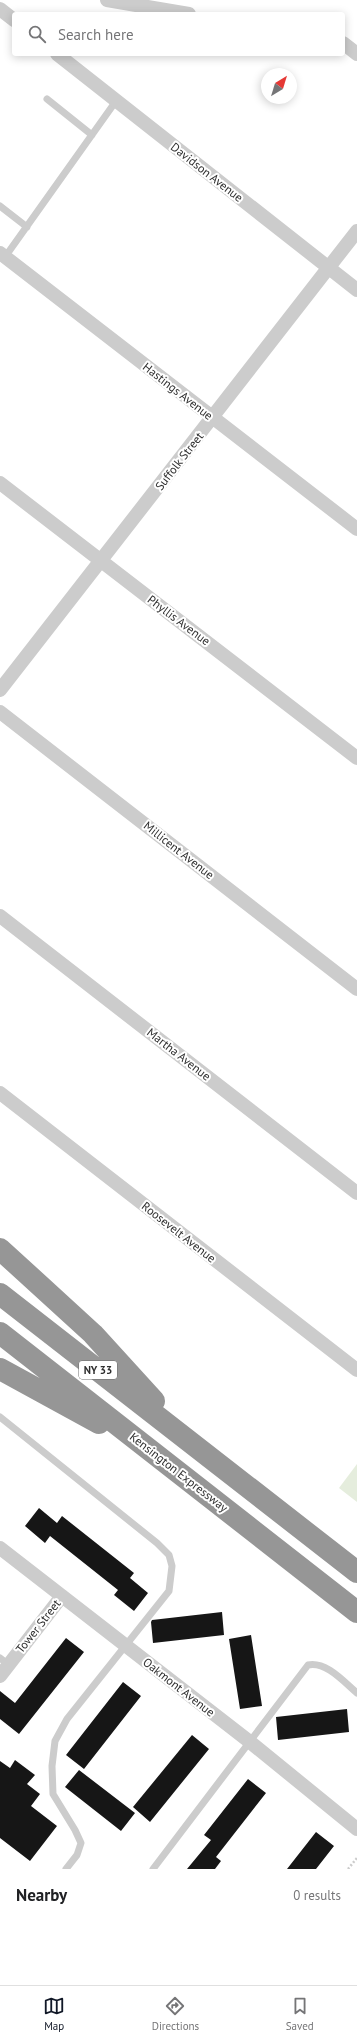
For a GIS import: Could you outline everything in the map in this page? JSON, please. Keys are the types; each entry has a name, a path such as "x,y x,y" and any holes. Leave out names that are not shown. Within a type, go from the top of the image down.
{"highway":[{"path":"0,1249 93,1334 196,1446"},
{"name":"NY 33","path":"0,1294 357,1572"},
{"name":"Kensington Expressway","path":"0,1333 357,1612"},
{"path":"0,1368 154,1452"}],"street":[{"path":"107,0 177,12"},
{"path":"0,9 12,18"},
{"path":"345,40 357,42"},
{"path":"345,45 357,54"},
{"name":"Davidson Avenue","path":"60,56 357,290"},
{"name":"Suffolk Street","path":"0,690 357,232"},
{"name":"Hastings Avenue","path":"3,255 357,529"},
{"name":"Phyllis Avenue","path":"0,483 357,758"},
{"name":"Millicent Avenue","path":"0,712 357,989"},
{"name":"Martha Avenue","path":"0,916 357,1193"},
{"name":"Roosevelt Avenue","path":"0,1093 357,1370"},
{"name":"Oakmont Avenue","path":"0,1548 250,1742 357,1829"},
{"name":"Tower Street","path":"0,1676 4,1661 62,1596"}],"lane":[{"path":"47,99 92,135"},
{"path":"3,255 27,227 116,101"},
{"path":"0,206 27,227"},
{"path":"0,1417 158,1543 169,1555 172,1566 169,1591 67,1720 55,1741 52,1766 52,1794 75,1830 81,1843 77,1855 66,1869"},
{"path":"153,1869 308,1665 316,1663 324,1666 357,1693"}],"path":[{"path":"348,1869 357,1858"}],"green space":[{"path":"357,1464 357,1502 339,1488"}],"building":[{"path":"39,1508 57,1523 62,1516 134,1573 130,1578 148,1593 134,1611 114,1595 118,1590 50,1536 45,1543 25,1526"},
{"path":"222,1612 224,1635 153,1643 152,1620"},
{"path":"251,1635 262,1706 240,1709 229,1639"},
{"path":"66,1638 84,1652 19,1734 0,1719 0,1691 15,1703"},
{"path":"123,1682 141,1696 84,1769 66,1755"},
{"path":"347,1709 349,1732 278,1740 276,1717"},
{"path":"192,1735 209,1749 150,1822 133,1807"},
{"path":"15,1760 35,1775 27,1784 40,1794 31,1806 57,1826 30,1861 0,1838 0,1761 10,1768"},
{"path":"79,1770 135,1813 121,1831 65,1787"},
{"path":"248,1779 266,1793 216,1857 221,1861 215,1869 187,1869 211,1840 204,1835"},
{"path":"316,1832 334,1846 316,1869 287,1869"}]}
